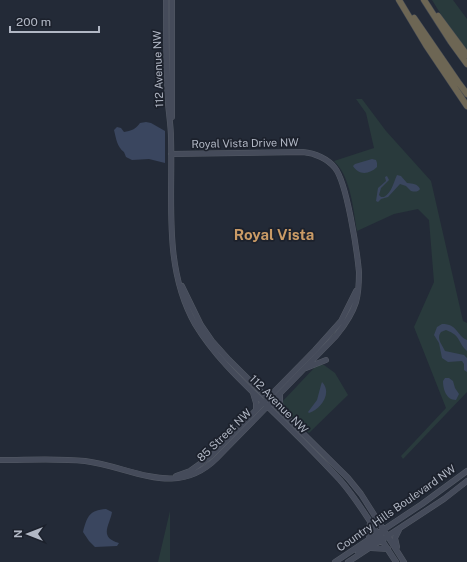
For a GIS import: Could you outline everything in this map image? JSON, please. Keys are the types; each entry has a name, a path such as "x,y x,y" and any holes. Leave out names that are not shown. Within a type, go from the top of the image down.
{"highway":[{"path":"399,0 426,45 467,106"},
{"path":"403,0 419,26 467,94"},
{"path":"425,2 432,8 467,55"},
{"path":"425,2 467,64"}],"street":[{"name":"112 Avenue NW","path":"166,0 171,138 172,244 176,268 186,306 204,339 221,360 253,392 272,402 348,478 361,494 379,522 382,535"},
{"name":"112 Avenue NW","path":"171,138 172,0"},
{"name":"Royal Vista Drive NW","path":"171,154 304,152 318,155 328,162 335,168 341,178 358,260 359,274 356,301 347,322 336,336 268,407"},
{"name":"112 Avenue NW","path":"180,283 195,315 212,341 260,391 266,400 268,407 339,480 358,502 382,535"},
{"name":"Royal Vista Drive NW","path":"266,400 337,326 347,311 357,288"},
{"path":"306,368 326,360"},
{"path":"260,391 267,392 278,388"},
{"path":"253,392 256,410"},
{"path":"280,394 280,405 284,414"},
{"name":"85 Street NW","path":"146,475 157,477 174,476 185,473 198,466 211,456 266,400"},
{"name":"85 Street NW","path":"0,460 86,461 112,466 159,479 178,479 200,471 212,463 268,407"},
{"path":"257,418 266,414 276,415"},
{"name":"Country Hills Boulevard NW","path":"348,562 371,548 396,521 467,471"},
{"name":"Country Hills Boulevard NW","path":"335,562 369,539 399,529 444,499 467,481"},
{"path":"369,539 370,520"},
{"path":"379,522 396,521"},
{"path":"399,529 395,537 395,542 402,559"},
{"path":"382,535 402,559"},
{"path":"382,535 396,562"},
{"path":"354,557 358,552 382,535"},
{"path":"371,548 388,549"}],"shaded area":[{"path":"432,0 453,0 467,19 467,51 453,34"},
{"path":"356,99 362,99 386,131 431,181 463,321 467,323 467,392 403,459 401,456 446,408 414,327 434,282 429,220 418,209 394,214 357,231 348,184 340,168 334,161 374,148 366,113"},
{"path":"324,365 335,373 348,395 309,433 289,414 282,402 315,367"},
{"path":"170,511 170,562 158,562"}],"water":[{"path":"140,123 151,123 165,131 165,163 149,159 132,160 126,157 118,145 114,130 117,127 121,128 124,132 127,132 135,128"},
{"path":"372,159 376,160 377,167 371,171 361,173 353,166 355,164"},
{"path":"397,175 401,176 407,183 416,185 420,189 416,192 411,191 406,186 400,184 388,197 381,199 378,202 376,201 378,188 386,181 385,177 387,176 389,180 381,188 379,195 381,197 384,197 389,193"},
{"path":"442,324 451,326 467,340 467,351 457,337 451,332 446,330 441,332 439,337 445,351 464,355 467,358 467,372 464,370 464,364 462,361 448,362 442,358 439,343 434,335 437,327"},
{"path":"445,378 449,378 453,381 459,394 456,400 453,400 447,396 444,391 443,381"},
{"path":"322,382 325,386 326,396 321,405 309,413 308,412 317,400"},
{"path":"106,509 112,512 107,534 119,543 117,546 95,547 83,532 84,527 92,513"}],"district":[{"name":"Royal Vista","path":"274,234"}]}
